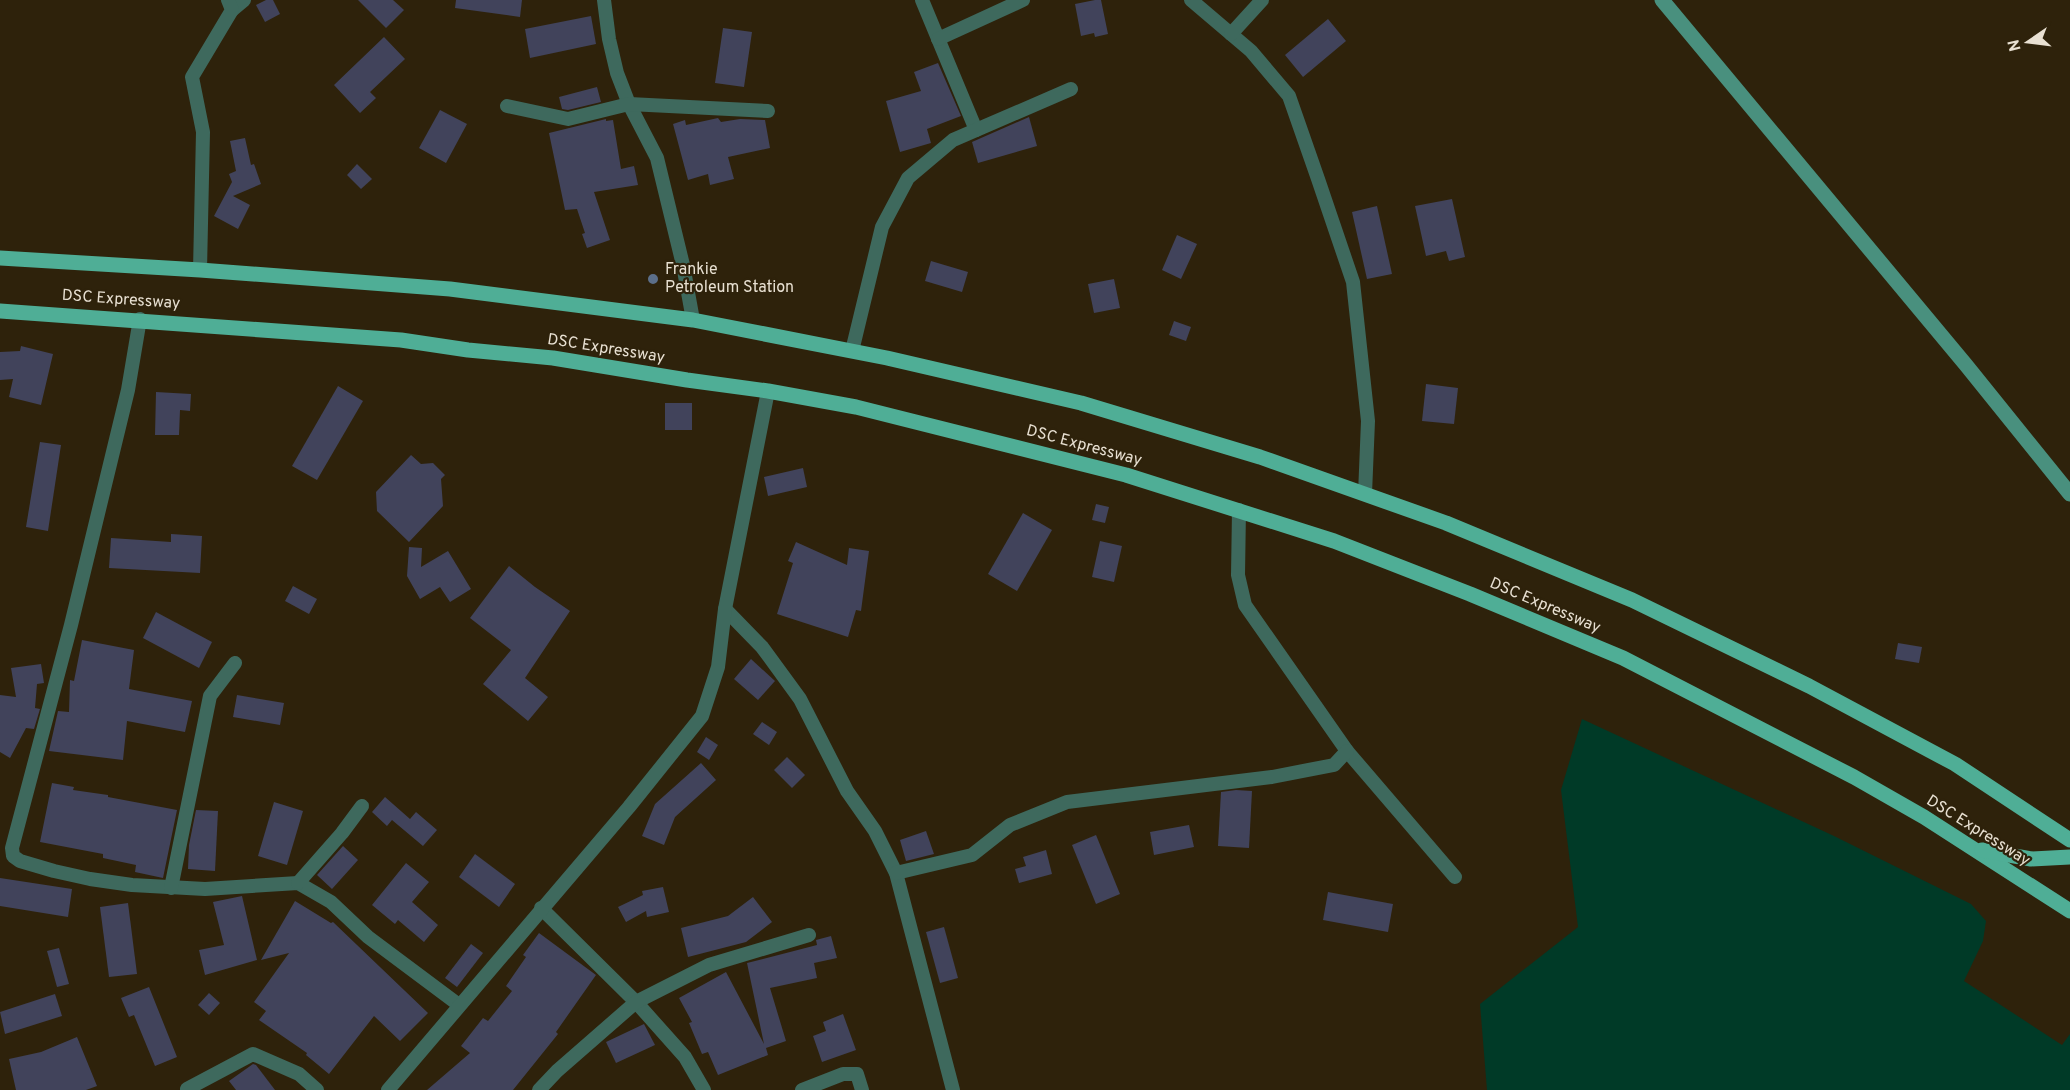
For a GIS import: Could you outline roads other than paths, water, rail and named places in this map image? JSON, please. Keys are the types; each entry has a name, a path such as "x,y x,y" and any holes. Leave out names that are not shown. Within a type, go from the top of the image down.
{"main road":[{"path":"0,258 450,289 693,320 852,351 1081,403 1260,457 1365,494 1446,524 1632,600 1809,686 1955,764 2069,836 2070,857 2031,859 1970,848"},
{"name":"DSC Expressway","path":"0,311 401,340 468,350 553,358 856,407 1126,475 1334,541 1470,594 1623,658 1854,777 1924,817 2070,911"}],"street":[{"path":"200,270 203,132 192,77 230,5 244,0"},
{"path":"604,0 609,39 617,73 629,104 657,158 683,265 693,320"},
{"path":"922,0 976,130"},
{"path":"938,39 1023,0"},
{"path":"1191,0 1251,51 1289,96 1353,282 1368,421 1365,494"},
{"path":"1231,34 1262,0"},
{"path":"1662,0 1966,365 2070,494"},
{"path":"852,351 882,227 908,177 953,140 1071,89"},
{"path":"507,106 568,119 629,104 768,111"},
{"path":"140,320 128,390 71,625 12,848 13,856 20,861 90,879 132,885 171,888 243,887 298,883 332,902 368,936 459,1005"},
{"path":"388,1090 629,807 702,716 718,667 725,609 768,391"},
{"path":"1239,510 1238,575 1245,605 1347,751 1455,877"},
{"path":"725,609 762,647 800,699 847,791 875,831 896,873 953,1090"},
{"path":"171,888 210,696 234,663"},
{"path":"896,873 972,855 1010,825 1067,802 1282,775 1334,765 1347,751"},
{"path":"298,883 342,833 362,806"},
{"path":"541,908 636,1002 685,1057 704,1090"},
{"path":"539,1090 557,1071 636,1002 709,965 809,935"},
{"path":"187,1089 254,1054 299,1074 317,1090"},
{"path":"802,1090 843,1074 857,1074 862,1090"}],"place":[{"name":"Frankie Petroleum Station","path":"653,279"}]}
